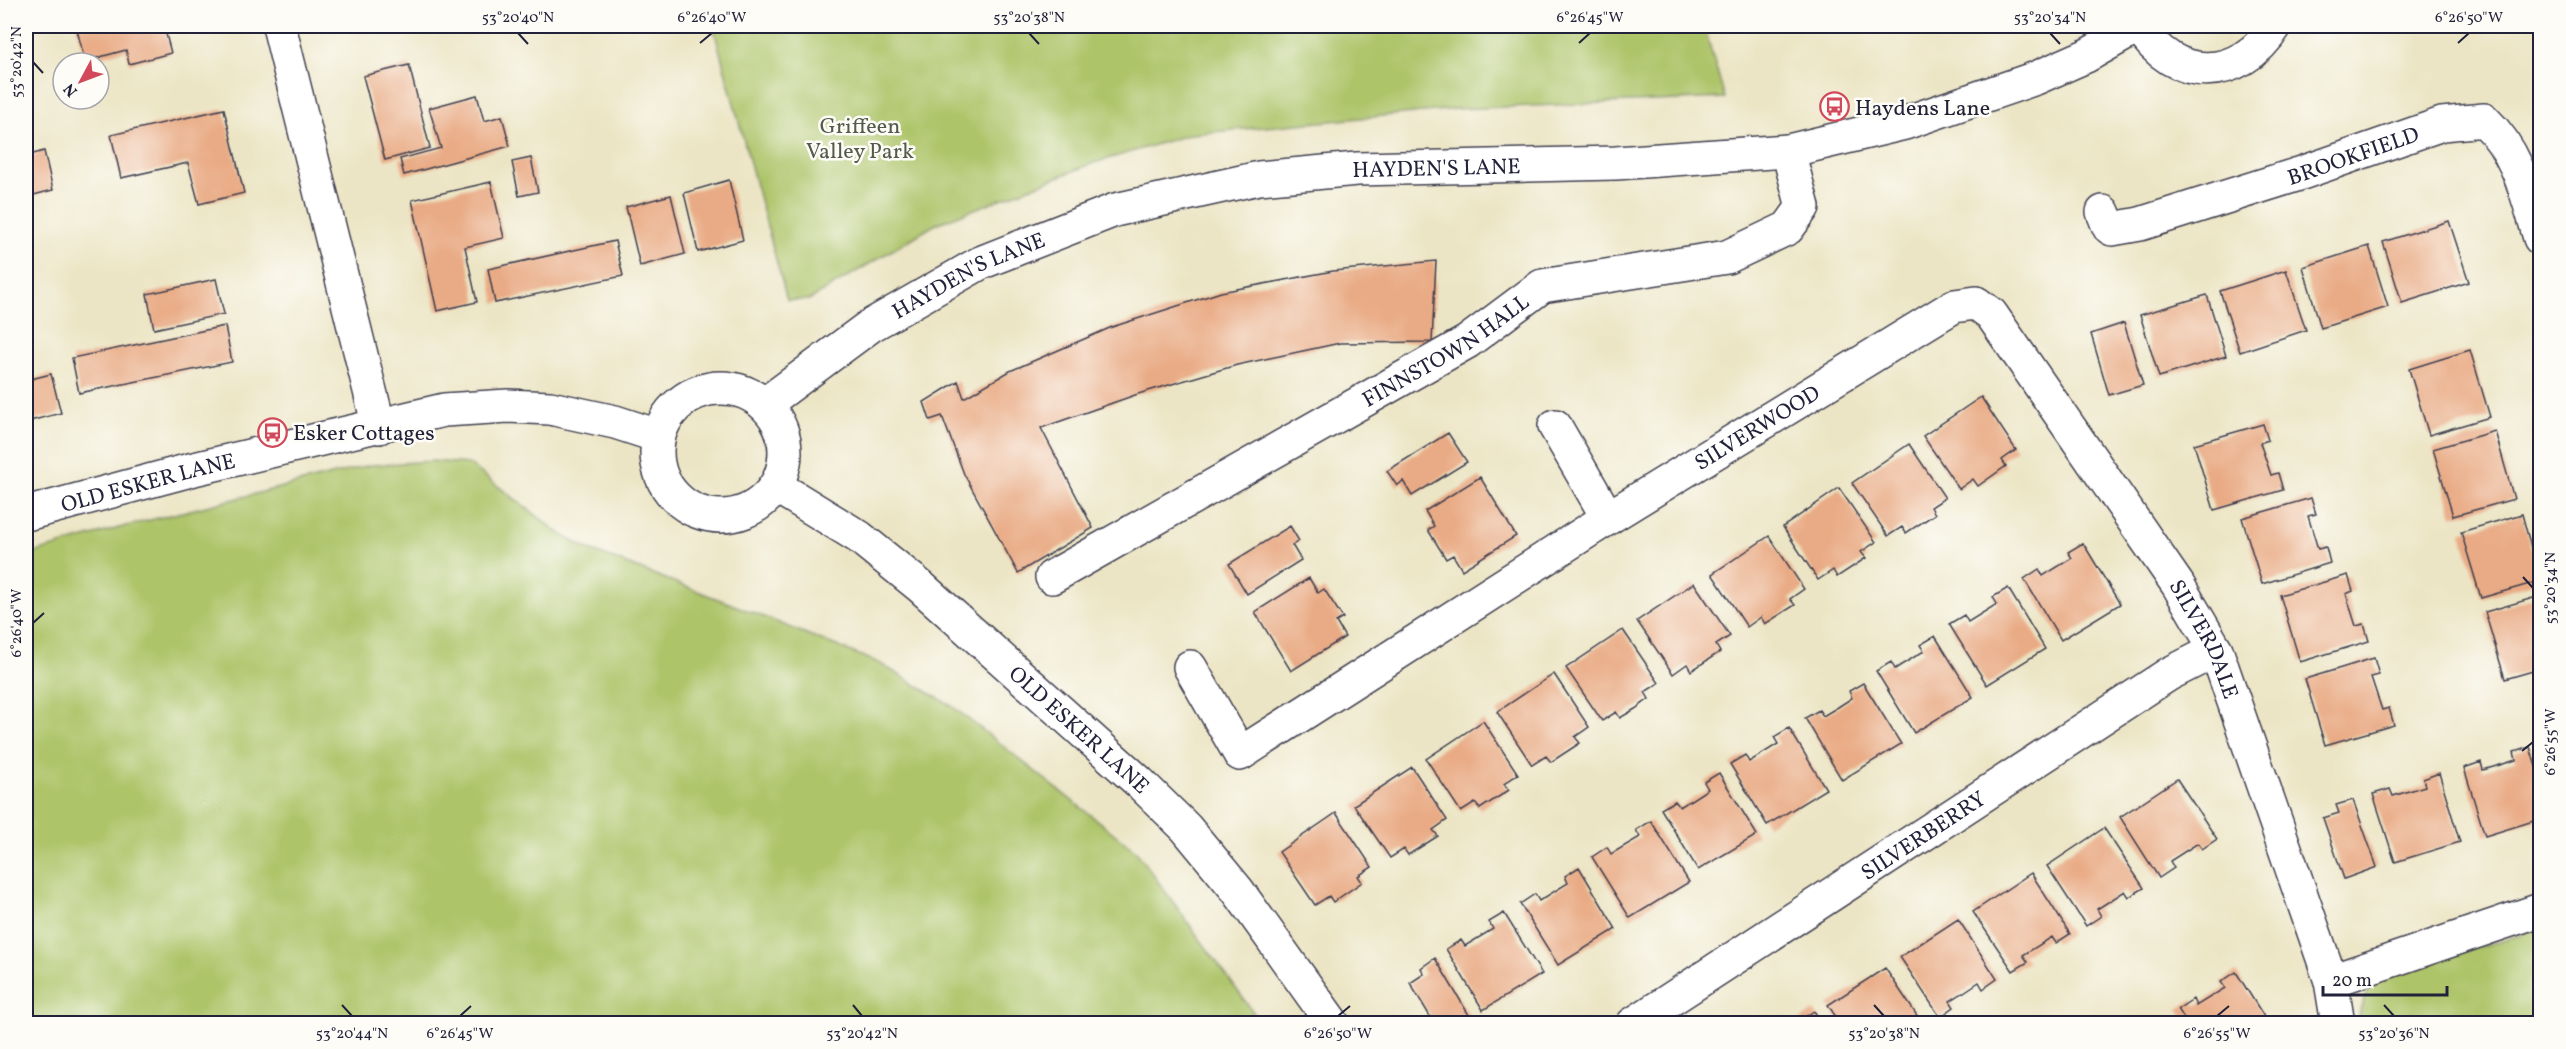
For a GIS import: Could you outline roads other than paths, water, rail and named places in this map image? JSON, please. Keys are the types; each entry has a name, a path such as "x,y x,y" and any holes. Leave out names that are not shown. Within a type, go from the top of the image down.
{"street":[{"path":"279,26 379,427"},
{"path":"2139,26 2162,54 2182,64 2205,69 2227,67 2247,58 2264,43 2276,26"},
{"name":"HAYDEN'S LANE","path":"765,404 870,326 980,263 1115,210 1259,178 1346,170 1616,163 1788,151 1905,123 2036,78 2086,56 2139,26"},
{"name":"BROOKFIELD","path":"2103,212 2112,229 2140,224 2300,174 2442,124 2484,120 2500,135 2517,164 2541,238"},
{"name":"FINNSTOWN HALL","path":"1052,577 1467,342 1542,286 1727,257 1788,228 1803,207 1788,151"},
{"name":"SILVERWOOD","path":"1190,668 1240,754 1608,518 1954,306 1976,303"},
{"name":"SILVERDALE","path":"1976,303 1991,314 2178,585 2216,650 2331,981 2338,1023"},
{"path":"714,387 730,388 751,394 765,404 780,424 785,444 783,469 776,486 764,501 748,511 731,516 713,516 694,511 678,500 667,488 660,474 656,455 658,436 665,419 677,404 694,393 714,387"},
{"name":"OLD ESKER LANE","path":"26,514 194,469 444,410 508,406 550,408 615,422 658,436"},
{"path":"1555,426 1608,518"},
{"name":"OLD ESKER LANE","path":"776,486 859,537 921,587 1147,790 1186,828 1238,891 1333,1023"},
{"name":"SILVERBERRY","path":"1633,1023 2169,674 2216,650"},
{"path":"2331,981 2541,910"}],"place":[{"name":"Haydens Lane","path":"1834,107"},
{"name":"Esker Cottages","path":"272,432"}],"park label":[{"name":"Griffeen Valley Park","path":"860,138"}]}
